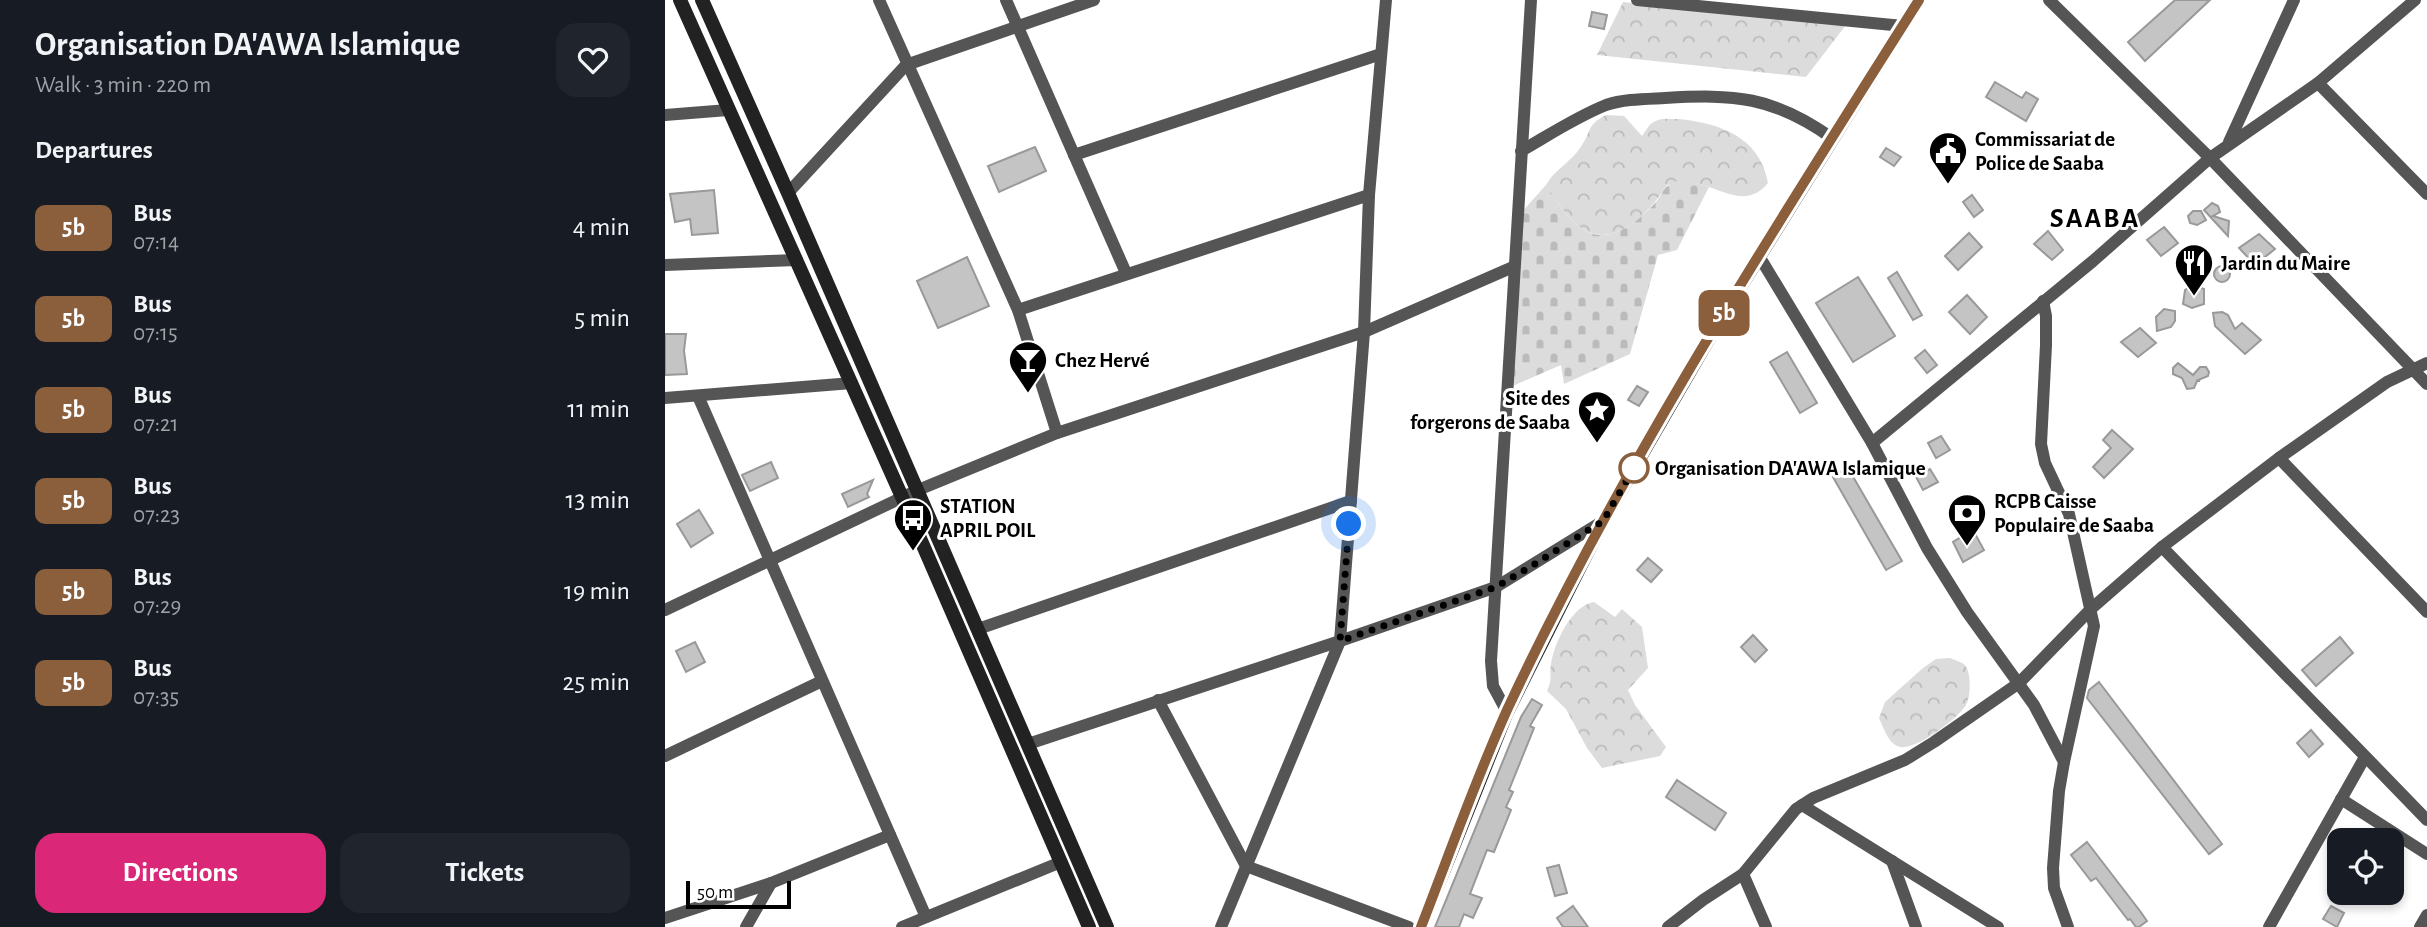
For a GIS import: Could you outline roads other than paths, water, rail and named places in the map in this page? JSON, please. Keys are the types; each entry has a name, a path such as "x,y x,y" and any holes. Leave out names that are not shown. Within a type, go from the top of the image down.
{"street":[{"path":"680,0 852,383 1089,927"},
{"path":"702,0 1107,927"},
{"path":"879,0 1017,310 1057,433"},
{"path":"1006,0 1126,273"},
{"path":"788,193 907,65 1094,0"},
{"path":"1221,927 1340,641 1364,332 1369,195 1386,0"},
{"path":"1507,712 1493,686 1491,662 1531,0"},
{"path":"1637,0 1903,26"},
{"path":"1420,927 1507,712 1603,521 1712,332 1919,0"},
{"path":"2049,0 2210,158 2427,384"},
{"path":"2229,143 2294,0"},
{"path":"1871,443 2093,261 2210,158 2318,83 2416,0"},
{"path":"1074,155 1381,54"},
{"path":"2318,83 2427,194"},
{"path":"1521,151 1609,104 1711,95 1754,99 1788,111 1832,138"},
{"path":"665,115 728,110"},
{"path":"1017,310 1369,195"},
{"path":"1759,256 1871,443 1934,559 1967,612 2019,682 2064,762"},
{"path":"665,265 797,260"},
{"path":"665,610 902,497 1057,433 1364,332 1513,267"},
{"path":"2043,301 2046,345 2040,435 2042,452 2069,514 2092,607 2093,635 2059,791 2053,868 2054,888 2068,927"},
{"path":"1668,927 1743,874 1791,814 1802,805 1920,752 2019,682 2092,607 2162,547 2279,458 2387,382 2427,363"},
{"path":"665,398 852,383"},
{"path":"698,396 926,917"},
{"path":"2279,458 2427,612"},
{"path":"978,629 1351,501"},
{"path":"1028,744 1496,587 1603,521"},
{"path":"2162,547 2427,820"},
{"path":"665,756 822,681"},
{"path":"1158,701 1246,866 1409,927"},
{"path":"2269,927 2365,757"},
{"path":"2341,799 2427,854"},
{"path":"1802,805 1998,927"},
{"path":"678,927 669,916 771,883 890,835"},
{"path":"1892,861 1916,927"},
{"path":"902,927 1061,862"},
{"path":"1743,874 1766,927"},
{"path":"745,927 771,883"},
{"path":"2420,927 2427,915"}],"place":[{"name":"Commissariat de Police de Saaba","path":"1948,185"},
{"name":"Jardin du Maire","path":"2194,297"},
{"name":"Chez Hervé","path":"1028,394"},
{"name":"Site des forgerons de Saaba","path":"1597,444"},
{"name":"Organisation DA'AWA Islamique","path":"1634,468"},
{"name":"RCPB Caisse Populaire de Saaba","path":"1967,547"},
{"name":"STATION APRIL POIL","path":"913,552"}],"district":[{"name":"SAABA","path":"2095,219"}]}
